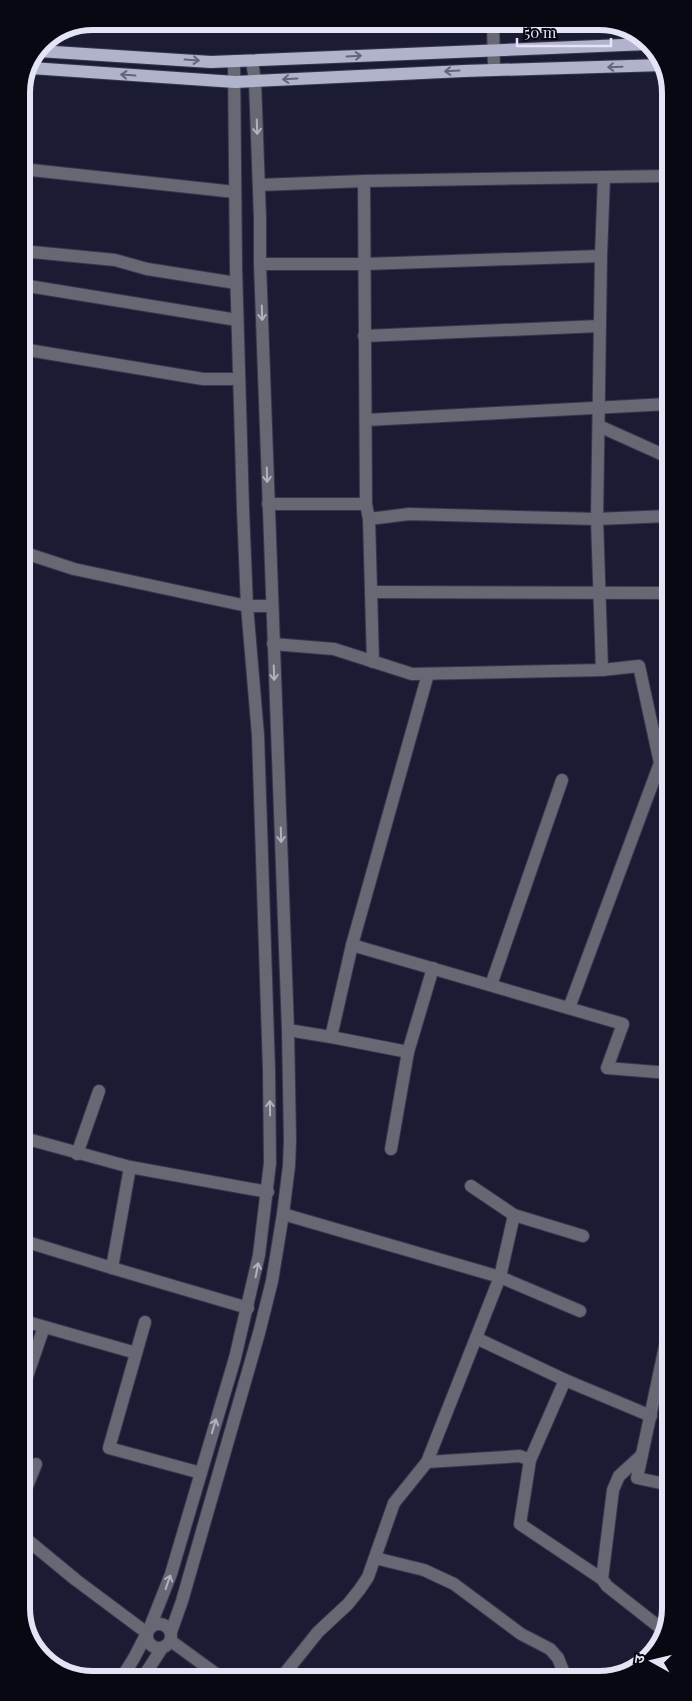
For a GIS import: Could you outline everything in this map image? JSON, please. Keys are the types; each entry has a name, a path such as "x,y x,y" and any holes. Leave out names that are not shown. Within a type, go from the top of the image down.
{"main road":[{"path":"46,52 211,62 638,44"},
{"path":"209,80 211,62"},
{"path":"36,68 235,82 494,70 655,65"}],"street":[{"path":"493,30 494,70"},
{"path":"126,1671 141,1647 171,1574 235,1358 259,1255 270,1163 269,1070 258,735 247,606 237,320 234,61"},
{"path":"147,1671 168,1640 182,1601 259,1332 272,1280 284,1214 290,1140 288,1030 260,264 259,184 255,81 252,61"},
{"path":"30,170 235,192"},
{"path":"259,184 662,176"},
{"path":"602,670 597,519 604,177"},
{"path":"364,181 366,504 369,519 374,662"},
{"path":"30,252 115,260 147,269 236,283"},
{"path":"260,264 365,264 601,256"},
{"path":"30,285 237,320"},
{"path":"364,336 600,326"},
{"path":"30,350 203,379 239,379"},
{"path":"366,420 662,404"},
{"path":"599,426 662,454"},
{"path":"268,504 366,504"},
{"path":"369,519 409,514 597,519 662,516"},
{"path":"30,555 74,569 247,606 272,606"},
{"path":"371,592 662,594"},
{"path":"273,644 334,649 412,674 602,670 639,666 660,763 569,1008"},
{"path":"331,1037 352,945 428,674"},
{"path":"491,985 562,780"},
{"path":"352,945 623,1024 607,1068 662,1072"},
{"path":"392,1148 408,1052 433,968"},
{"path":"288,1030 408,1052"},
{"path":"78,1154 99,1091"},
{"path":"30,1140 130,1167 268,1192"},
{"path":"112,1268 130,1167"},
{"path":"471,1186 514,1215 583,1236"},
{"path":"284,1214 500,1277 580,1311"},
{"path":"287,1671 318,1632 360,1589 368,1577 376,1558 394,1503 427,1462 500,1277 514,1215"},
{"path":"30,1244 248,1308"},
{"path":"145,1322 110,1448 201,1473"},
{"path":"30,1323 136,1353"},
{"path":"30,1368 44,1327"},
{"path":"476,1338 565,1380 650,1416"},
{"path":"662,1360 637,1478 662,1483"},
{"path":"565,1380 530,1460 520,1524 602,1579 607,1586 659,1627"},
{"path":"602,1579 613,1490 619,1476 642,1455"},
{"path":"427,1462 520,1456 530,1460"},
{"path":"30,1479 36,1464"},
{"path":"30,1542 76,1580 148,1630"},
{"path":"376,1558 424,1570 454,1584 521,1634 550,1649 558,1658 563,1671"},
{"path":"168,1640 152,1647 148,1643 148,1630 154,1624 164,1624 168,1640 209,1671"}]}
